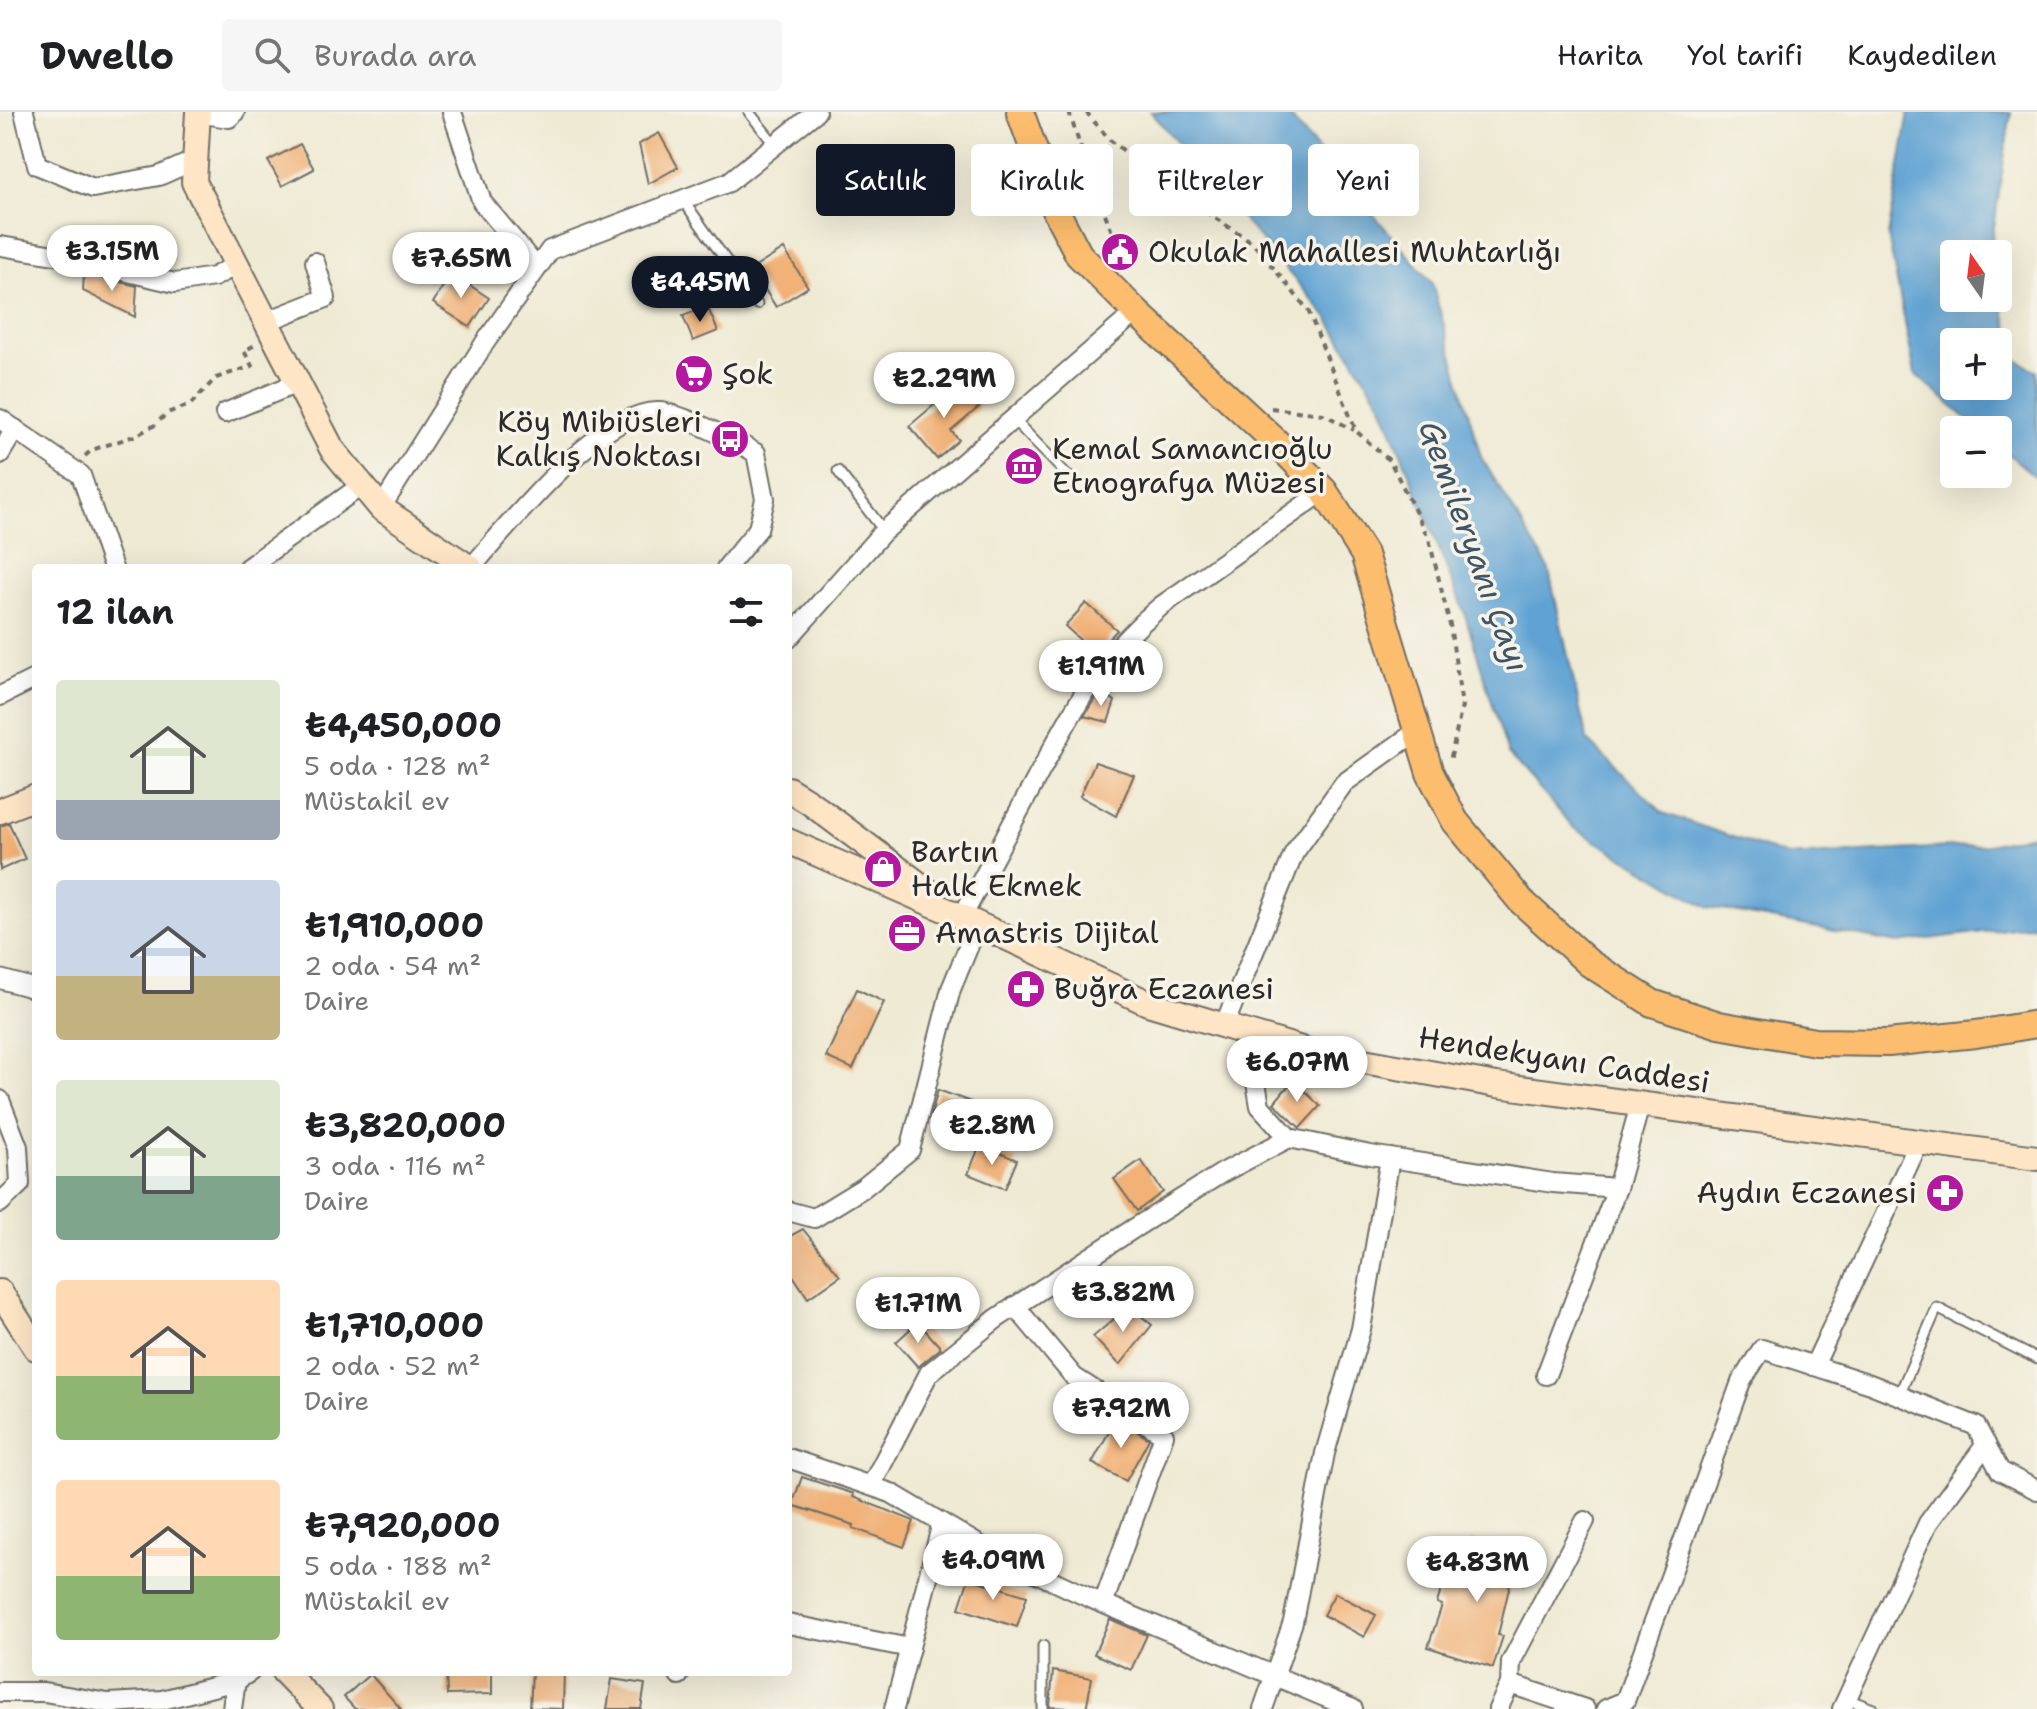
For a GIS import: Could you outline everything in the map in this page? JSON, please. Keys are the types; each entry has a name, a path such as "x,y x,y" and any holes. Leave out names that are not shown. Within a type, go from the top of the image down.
{"main road":[{"path":"1020,112 1057,213 1079,255 1324,491 1364,554 1430,773 1455,821 1521,901 1589,963 1652,1003 1719,1025 1815,1042 1888,1043 2037,1024"},
{"path":"198,113 194,182 332,449 381,508 464,564"},
{"path":"792,791 970,921"},
{"path":"0,811 32,799"},
{"path":"792,843 970,921"},
{"name":"Hendekyanı Caddesi","path":"970,921 1148,1003 1308,1051 1497,1085 2037,1158"},
{"path":"0,1292 32,1342"},
{"path":"288,1676 320,1709"}],"street":[{"path":"24,112 37,165 93,188 159,176 195,160"},
{"path":"198,113 229,118 235,112"},
{"path":"452,112 482,202 537,268"},
{"path":"381,508 484,344 550,250 729,182 816,112"},
{"path":"1,246 60,256 175,283 214,277 236,265"},
{"path":"269,328 326,298 315,262"},
{"path":"792,634 884,531 1136,312"},
{"path":"225,413 297,383"},
{"path":"474,564 545,484 613,426 637,414 662,412 725,436 756,453 765,499 758,529 729,564"},
{"path":"0,454 7,424 81,475 112,564"},
{"path":"253,564 362,485"},
{"path":"792,1227 814,1218 863,1188 910,1150 970,921 1080,697 1107,659 1161,606 1324,491"},
{"path":"0,696 32,680"},
{"path":"1224,1026 1294,853 1344,783 1417,731"},
{"path":"0,979 32,988"},
{"path":"1248,1035 1260,1106 1289,1138 1390,1158 1553,1183 1617,1188"},
{"path":"0,1100 18,1147 20,1184 0,1203"},
{"path":"1546,1375 1617,1188 1640,1105"},
{"path":"871,1486 929,1373 1015,1306 1222,1173 1289,1138"},
{"path":"1814,1366 1919,1142"},
{"path":"1263,1709 1293,1622 1325,1453 1361,1329 1390,1158"},
{"path":"792,1212 814,1218"},
{"path":"1015,1306 1074,1377 1164,1435 1103,1604"},
{"path":"1606,1709 1625,1701 1741,1382 1762,1349 1899,1395 1976,1426 2000,1471 2037,1490"},
{"path":"1844,1704 1928,1523 1986,1444"},
{"path":"792,1459 891,1493 991,1552 1103,1604 1353,1709"},
{"path":"1498,1709 1510,1684 1511,1662 1585,1521"},
{"path":"894,1709 942,1523"},
{"path":"792,1625 910,1648"},
{"path":"0,1692 44,1692 108,1703 162,1700 243,1677"},
{"path":"232,1709 243,1677"},
{"path":"1510,1684 1585,1709"}],"lane":[{"path":"749,112 775,145"},
{"path":"683,200 757,304"},
{"path":"1013,419 1071,479"},
{"path":"838,471 884,531"},
{"path":"1899,1395 1937,1308 2037,1359"},
{"path":"1043,1646 1043,1709"},
{"path":"1844,1704 1873,1709"}],"path":[{"path":"1069,112 1112,232"},
{"path":"1086,112 1110,140 1187,200 1252,242 1308,310 1356,431"},
{"path":"70,467 92,450 137,435 155,425 167,413 190,405 216,378 252,366 244,351 269,328"},
{"path":"1243,411 1277,407 1323,414 1356,431 1390,461 1429,539 1450,625 1462,706 1454,753 1438,788"}],"water":[{"name":"Gemileryanı Çayı","path":"1151,112 1286,112 1313,144 1308,144 1308,216 1375,216 1432,283 1481,457 1548,567 1587,740 1663,813 1788,856 1988,845 2037,834 2037,925 1897,943 1707,907 1574,828 1508,754 1464,612 1382,405 1327,317 1240,216 1292,216 1292,144 1178,144"},
{"path":"1909,112 2011,112 1992,240 1940,240 1940,312 2004,312 2008,328 1940,328 1940,396 1915,374 1888,236"},
{"path":"2012,343 2016,359 2037,371 2037,478 2012,457 2012,416 1964,416 1945,400 2012,400"}],"building":[{"path":"659,133 678,167 648,184 639,144"},
{"path":"300,144 314,169 282,186 268,161"},
{"path":"784,249 808,287 776,307 752,269"},
{"path":"451,273 489,298 470,327 433,303"},
{"path":"84,274 137,286 135,317 83,291"},
{"path":"707,306 718,331 693,341 683,316"},
{"path":"958,381 979,407 951,431 959,440 937,459 909,426"},
{"path":"1086,603 1117,630 1095,654 1065,626"},
{"path":"1100,691 1115,701 1108,722 1084,716"},
{"path":"1095,762 1134,775 1116,816 1080,796"},
{"path":"9,823 25,859 0,870 0,826"},
{"path":"857,989 884,1002 853,1069 826,1057"},
{"path":"1293,1080 1320,1106 1300,1128 1274,1103"},
{"path":"938,1090 993,1110 985,1134 931,1115"},
{"path":"980,1145 1017,1160 1005,1189 968,1174"},
{"path":"1141,1160 1163,1192 1137,1211 1114,1179"},
{"path":"803,1229 840,1276 808,1298 792,1274 792,1235"},
{"path":"1129,1306 1152,1325 1120,1365 1093,1337"},
{"path":"918,1322 941,1348 918,1367 896,1342"},
{"path":"1116,1419 1149,1439 1126,1481 1092,1463"},
{"path":"802,1477 854,1494 853,1497 914,1521 904,1547 853,1528 854,1525 792,1505"},
{"path":"1471,1540 1531,1559 1523,1584 1511,1580 1498,1635 1503,1636 1493,1668 1428,1647 1442,1605 1437,1603 1447,1572 1459,1576"},
{"path":"969,1578 1027,1596 1017,1627 959,1608"},
{"path":"1335,1593 1376,1615 1364,1637 1323,1615"},
{"path":"1110,1619 1147,1635 1131,1670 1094,1654"},
{"path":"1053,1671 1092,1678 1086,1709 1050,1707"},
{"path":"368,1676 372,1676 401,1709 355,1709 344,1697"},
{"path":"446,1676 492,1676 492,1694 447,1695"},
{"path":"532,1676 564,1676 563,1709 530,1708"},
{"path":"612,1679 645,1684 641,1709 607,1709"}],"place":[{"name":"Okulak Mahallesi Muhtarlığı","path":"1120,252"},
{"name":"Şok","path":"694,374"},
{"name":"Köy Mibiüsleri Kalkış Noktası","path":"730,439"},
{"name":"Kemal Samancıoğlu Etnografya Müzesi","path":"1024,466"},
{"name":"Bartın Halk Ekmek","path":"883,869"},
{"name":"Amastris Dijital","path":"907,933"},
{"name":"Buğra Eczanesi","path":"1026,989"},
{"name":"Aydın Eczanesi","path":"1945,1193"}]}
